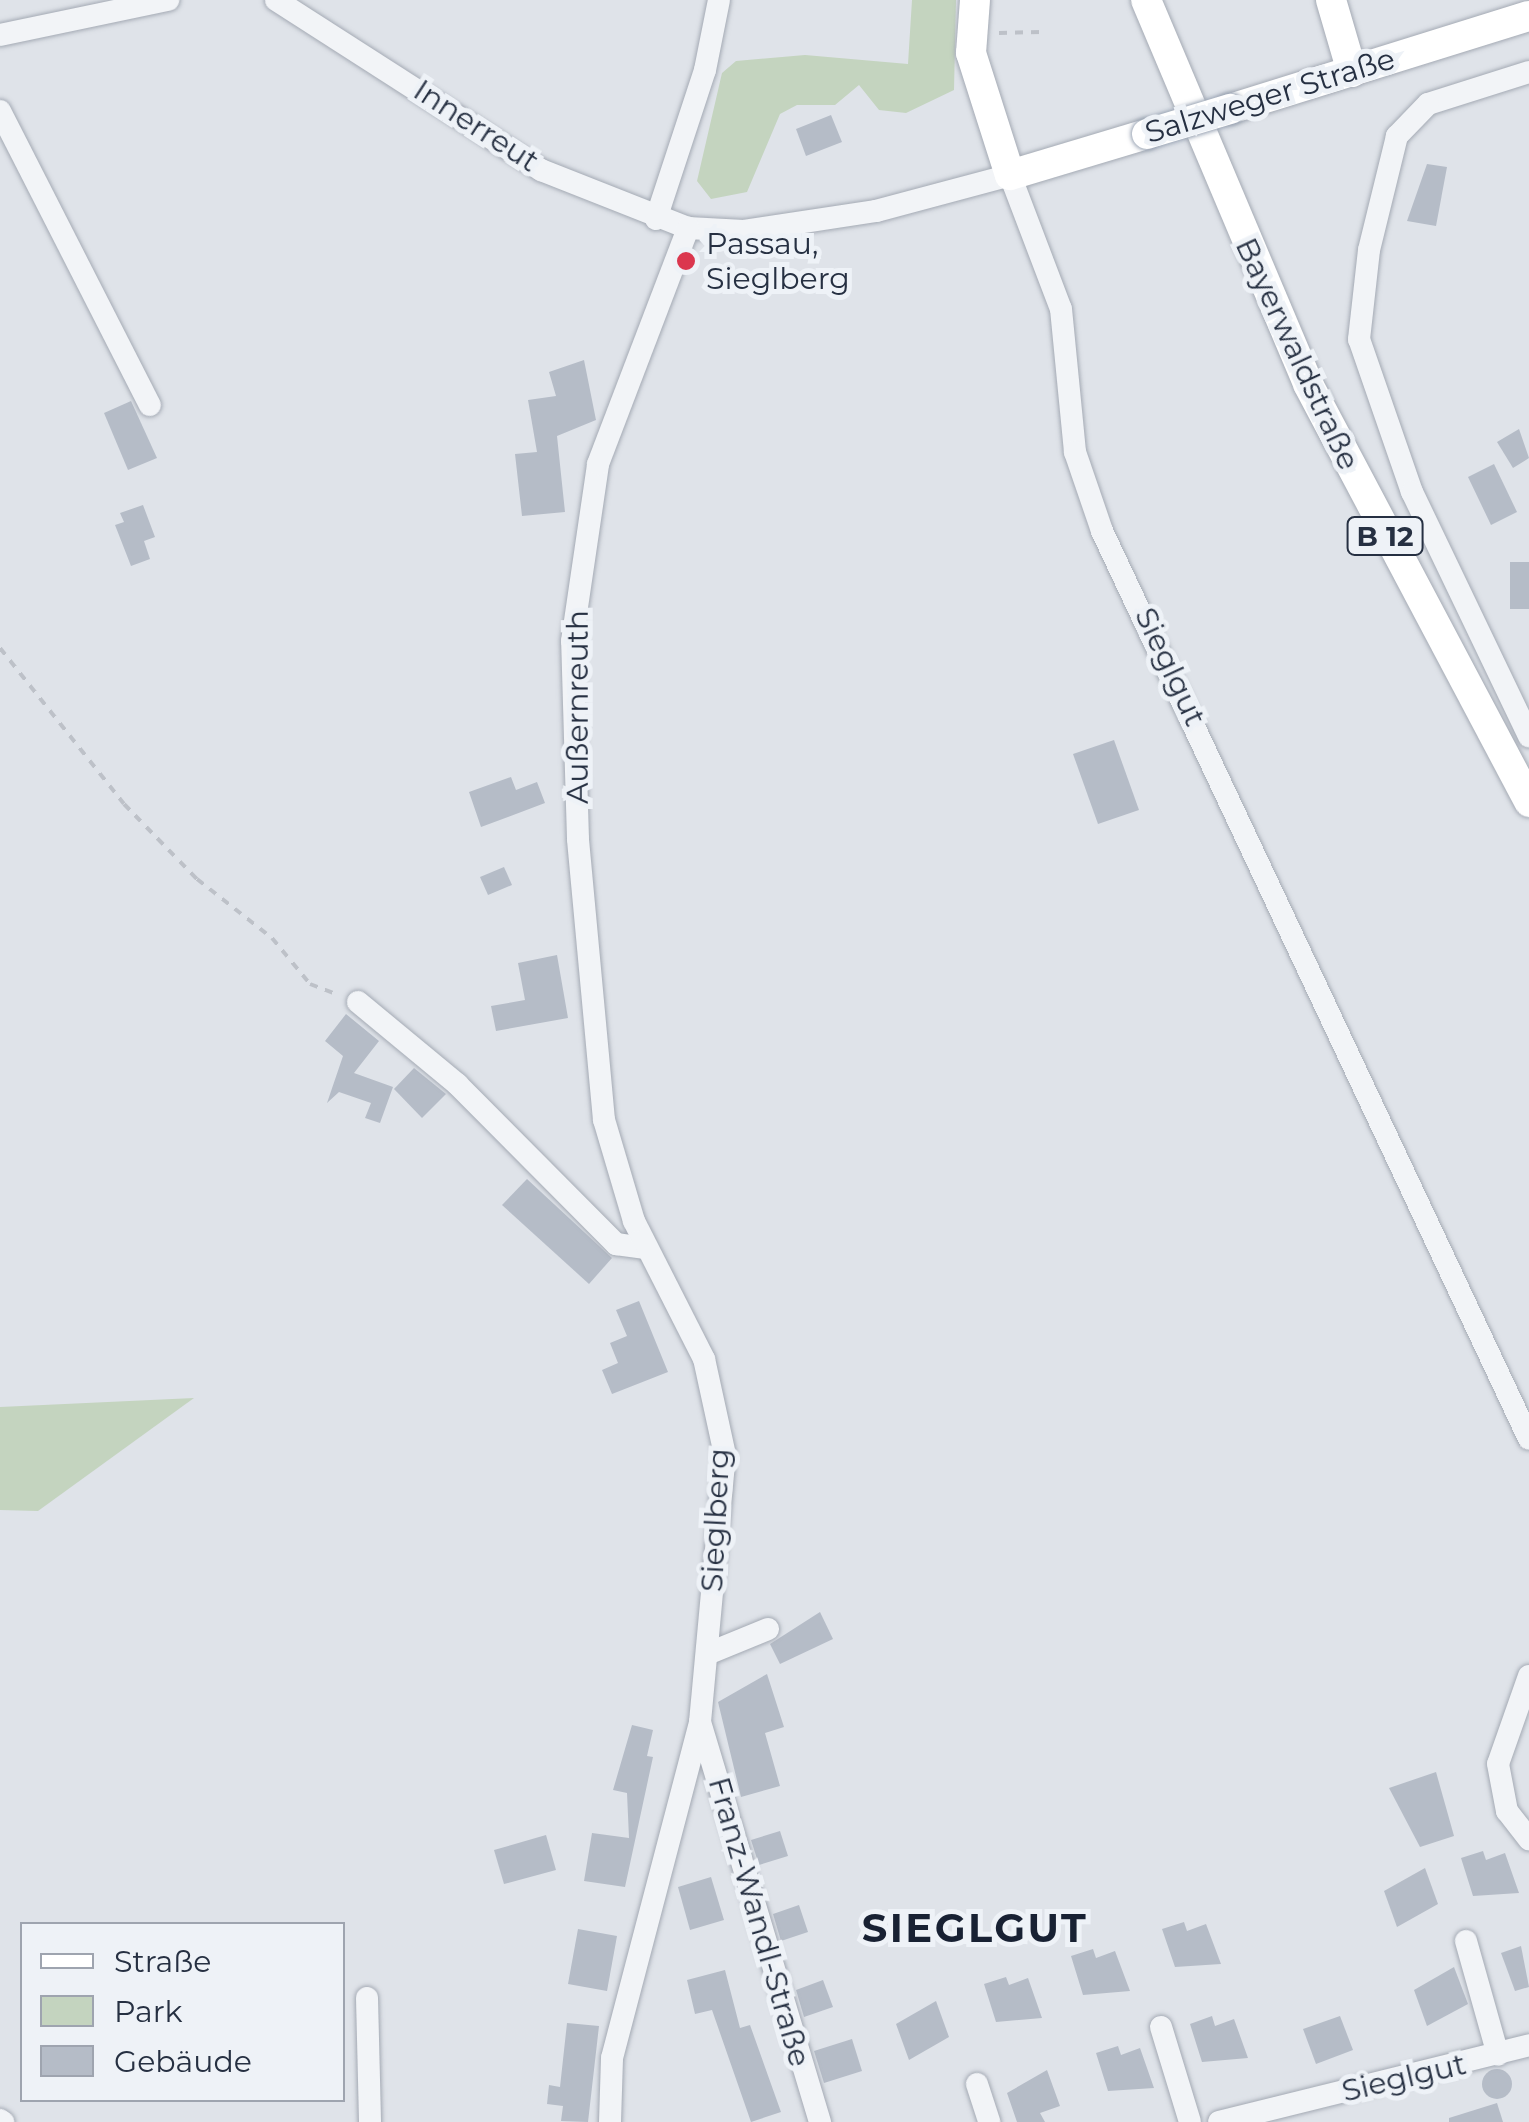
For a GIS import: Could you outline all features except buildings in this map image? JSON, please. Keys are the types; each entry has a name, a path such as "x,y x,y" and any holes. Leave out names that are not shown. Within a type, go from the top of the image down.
{"main road":[{"name":"Bayerwaldstraße","path":"1146,0 1300,367 1529,802"},
{"path":"1331,0 1352,72"},
{"path":"972,14 978,84 1010,175"},
{"name":"Salzweger Straße","path":"1010,175 1529,16"}],"street":[{"path":"0,35 168,0"},
{"name":"Innerreut","path":"276,0 541,170 656,219 688,228"},
{"path":"656,219 705,70 718,0"},
{"path":"1529,72 1428,104 1397,136 1368,250 1358,340 1412,492 1529,736"},
{"path":"0,110 150,404"},
{"path":"688,228 744,231 876,211 1010,175"},
{"name":"Sieglgut","path":"1010,175 1061,309 1076,452 1102,531 1529,1440"},
{"name":"Außernreuth","path":"646,1248 615,1172 592,1025 572,640 586,517 688,228"},
{"path":"358,1002 457,1084 616,1244 646,1248"},
{"name":"Sieglberg","path":"610,2122 612,2058 700,1722 726,1456 704,1359 646,1248"},
{"path":"707,1654 768,1629"},
{"path":"1529,1676 1498,1764 1507,1811 1529,1839"},
{"name":"Franz-Wandl-Straße","path":"700,1722 820,2122"},
{"path":"1466,1941 1498,2055"},
{"path":"367,1998 370,2122"},
{"path":"1162,2026 1190,2122"},
{"name":"Sieglgut","path":"1220,2122 1529,2046"},
{"path":"977,2084 989,2122"}],"path":[{"path":"972,14 1012,36 1042,32"},
{"path":"0,648 124,804 197,879 272,938 310,984 358,1002"}],"green space":[{"path":"912,0 956,0 954,90 906,113 879,110 859,85 835,105 797,105 780,114 747,192 711,199 697,181 722,73 736,61 805,55 908,64"},
{"path":"194,1398 38,1511 0,1510 0,1407"}],"place":[{"name":"Passau, Sieglberg","path":"686,261"}],"district":[{"name":"SIEGLGUT","path":"975,1928"}]}
